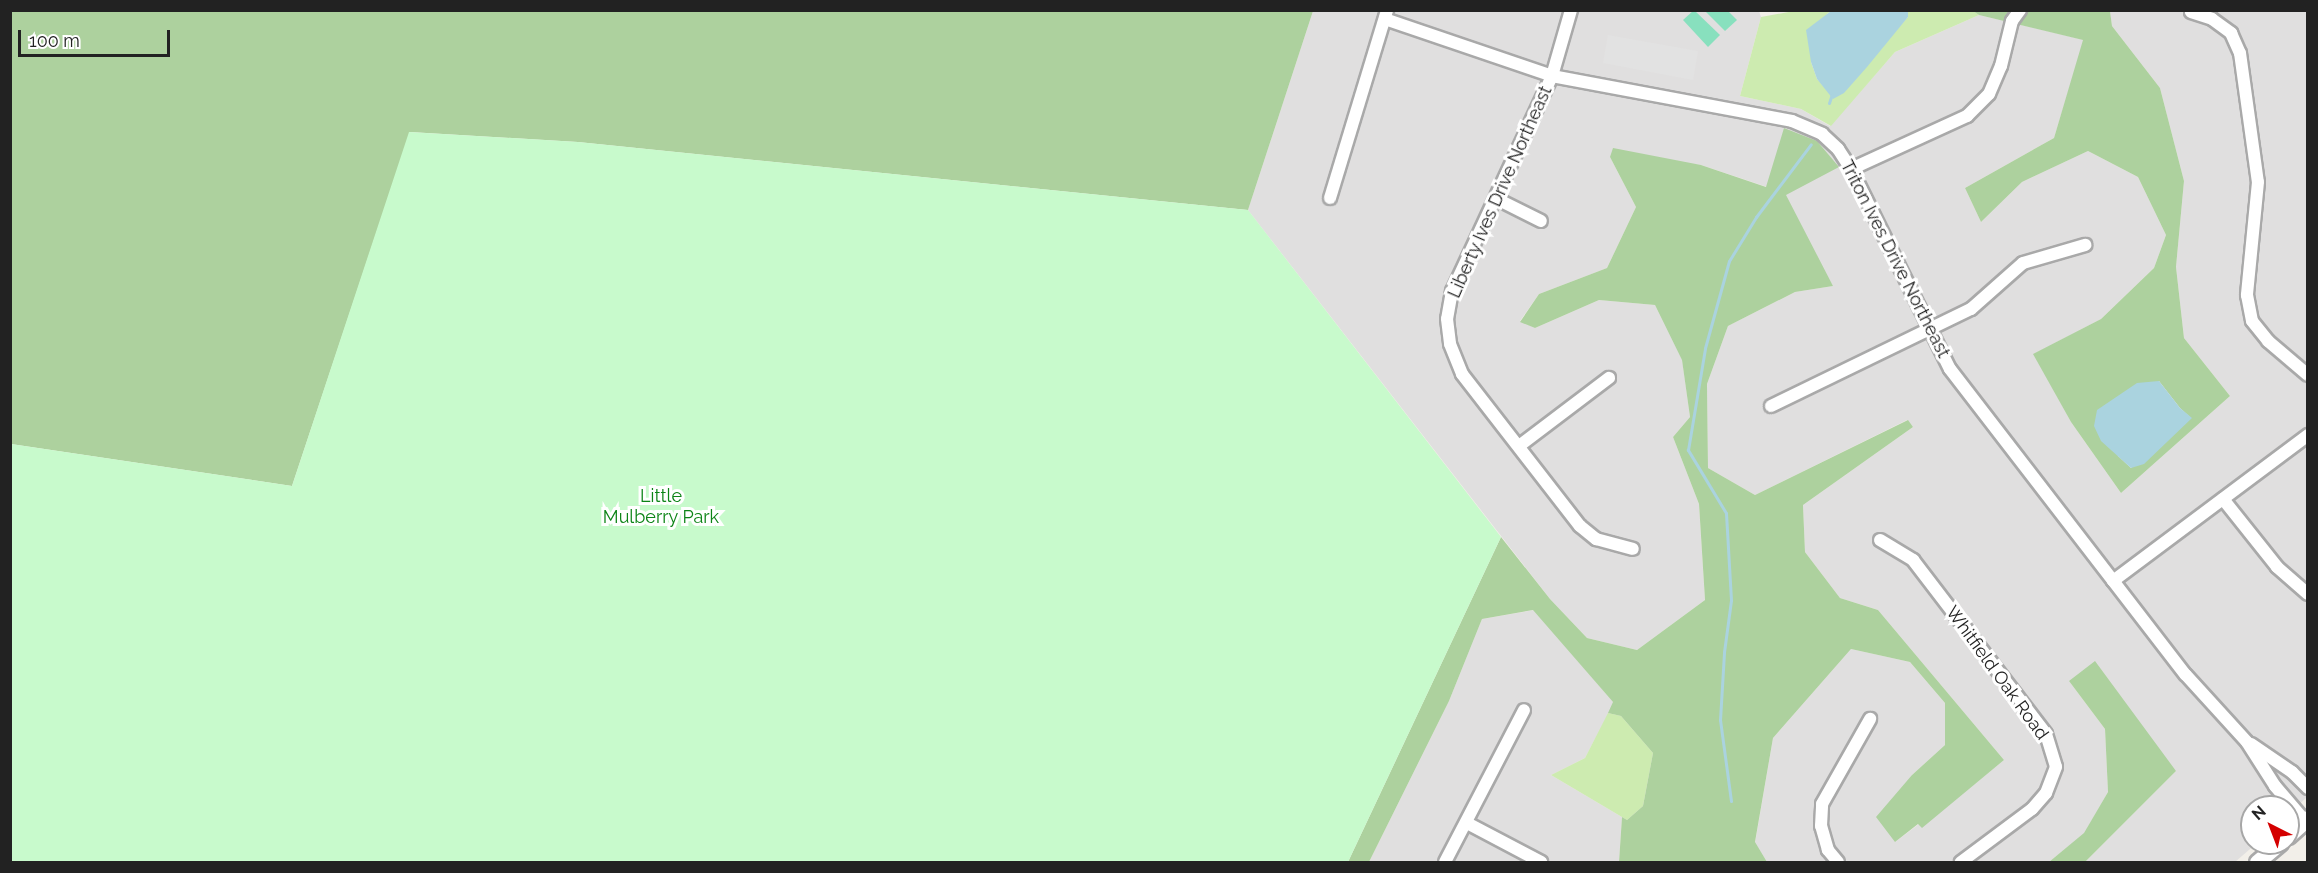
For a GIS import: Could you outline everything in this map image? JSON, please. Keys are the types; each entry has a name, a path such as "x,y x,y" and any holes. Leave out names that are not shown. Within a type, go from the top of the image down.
{"street":[{"name":"Liberty Ives Drive Northeast","path":"1571,10 1552,76 1497,199 1452,291 1447,320 1450,344 1462,374 1580,526 1596,539 1633,549"},
{"path":"1851,169 1967,116 1989,94 2001,66 2012,21 2020,10"},
{"path":"2191,12 2212,19 2230,33 2240,53 2258,182 2247,295 2252,321 2268,341 2307,375"},
{"name":"Triton Ives Drive Northeast","path":"1386,15 1552,76 1792,121 1822,134 1838,149 1851,169 1950,369 2186,675 2247,742 2275,786 2306,819"},
{"path":"1330,198 1386,15"},
{"path":"1497,199 1541,221"},
{"path":"1771,406 1971,309 2023,263 2085,245"},
{"path":"1519,446 1609,378"},
{"path":"2114,581 2307,435"},
{"path":"2223,499 2277,567 2307,594"},
{"name":"Whitfield Oak Road","path":"1880,540 1913,560 2046,734 2056,767 2046,793 2032,809 1960,862"},
{"path":"1446,862 1524,710"},
{"path":"1838,862 1828,850 1821,826 1822,804 1870,719"},
{"name":"Triton Ives Drive Northeast","path":"2247,742 2292,772 2307,788"},
{"path":"1467,823 1541,862"}],"shaded area":[{"path":"1313,11 1759,11 1761,17 1740,96 1801,109 1830,126 1895,52 1979,15 2084,40 2054,138 1965,188 1981,222 2022,182 2088,151 2138,177 2166,235 2154,268 2101,319 2034,354 2071,422 2121,493 2230,396 2184,338 2176,267 2184,181 2160,88 2112,26 2110,11 2307,11 2307,797 2300,804 2300,795 2240,795 2240,855 2243,855 2235,862 2085,862 2176,771 2069,681 2105,729 2108,792 2084,834 2049,862 1767,862 1755,843 1773,738 1851,649 1910,662 1945,703 1945,745 1912,775 1895,842 1919,824 1922,827 2004,760 1878,610 1840,598 1805,552 1803,505 1913,427 1907,420 1755,495 1708,468 1707,384 1728,326 1795,292 1833,286 1767,187 1701,165 1610,157 1636,207 1607,268 1539,294 1520,321 1535,328 1599,300 1655,305 1682,359 1690,417 1673,437 1699,504 1705,600 1637,650 1587,638 1550,599 1248,210"},
{"path":"1608,35 1698,51 1693,80 1603,63"},
{"path":"1534,610 1614,703 1585,758 1551,775 1622,817 1619,862 1369,862 1449,701 1482,619"}],"green space":[{"path":"1694,10 1720,35 1708,47 1683,20"},
{"path":"10,11 1313,11 1248,210 578,142 410,132 292,486 11,444"},
{"path":"1705,11 1728,11 1737,20 1725,31"},
{"path":"1794,11 1831,11 1827,14 1811,62 1817,79 1834,98 1908,17 1908,11 1973,11 1979,15 1895,52 1831,126 1801,109 1740,96 1761,17"},
{"path":"1973,11 2110,11 2112,26 2160,88 2184,181 2176,267 2184,338 2230,396 2121,493 2071,422 2033,354 2101,319 2154,268 2166,235 2138,177 2088,151 2022,182 1981,222 1965,188 2054,138 2083,40 1979,15","holes":["2159,381 2191,418 2131,468 2118,456"]},
{"path":"1784,128 1817,141 1839,167 1786,195 1833,286 1795,292 1728,326 1707,384 1708,468 1755,495 1908,420 1913,427 1803,505 1805,552 1840,598 1878,610 2004,760 1922,828 1918,824 1895,842 1876,817 1912,775 1945,745 1945,703 1910,662 1851,649 1773,738 1755,842 1767,862 1619,862 1622,817 1627,820 1643,806 1653,753 1621,716 1608,713 1613,702 1533,610 1482,619 1449,701 1369,862 1348,862 1501,537 1550,599 1587,638 1637,650 1705,600 1699,504 1673,437 1690,417 1682,360 1655,305 1599,300 1535,328 1520,322 1539,294 1607,268 1636,207 1610,157 1613,148 1701,165 1766,187"},
{"name":"Little Mulberry Park","path":"409,132 578,142 1248,210 1501,537 1348,862 11,862 11,444 292,486"},
{"path":"2095,661 2176,771 2085,862 2049,862 2084,833 2108,792 2105,729 2069,681"},
{"path":"1608,713 1621,716 1653,753 1643,806 1627,820 1551,775 1585,758"}],"water":[{"path":"1831,11 1908,11 1908,17 1867,67 1844,93 1833,99 1817,79 1811,62 1806,30"},
{"path":"2159,381 2180,408 2192,418 2144,464 2131,468 2101,441 2094,426 2097,410 2137,383"}],"waterway":[{"path":"1829,103 1832,94"},
{"path":"1731,801 1720,720 1724,652 1731,600 1726,513 1688,450 1705,348 1729,261 1756,217 1811,144"}]}
